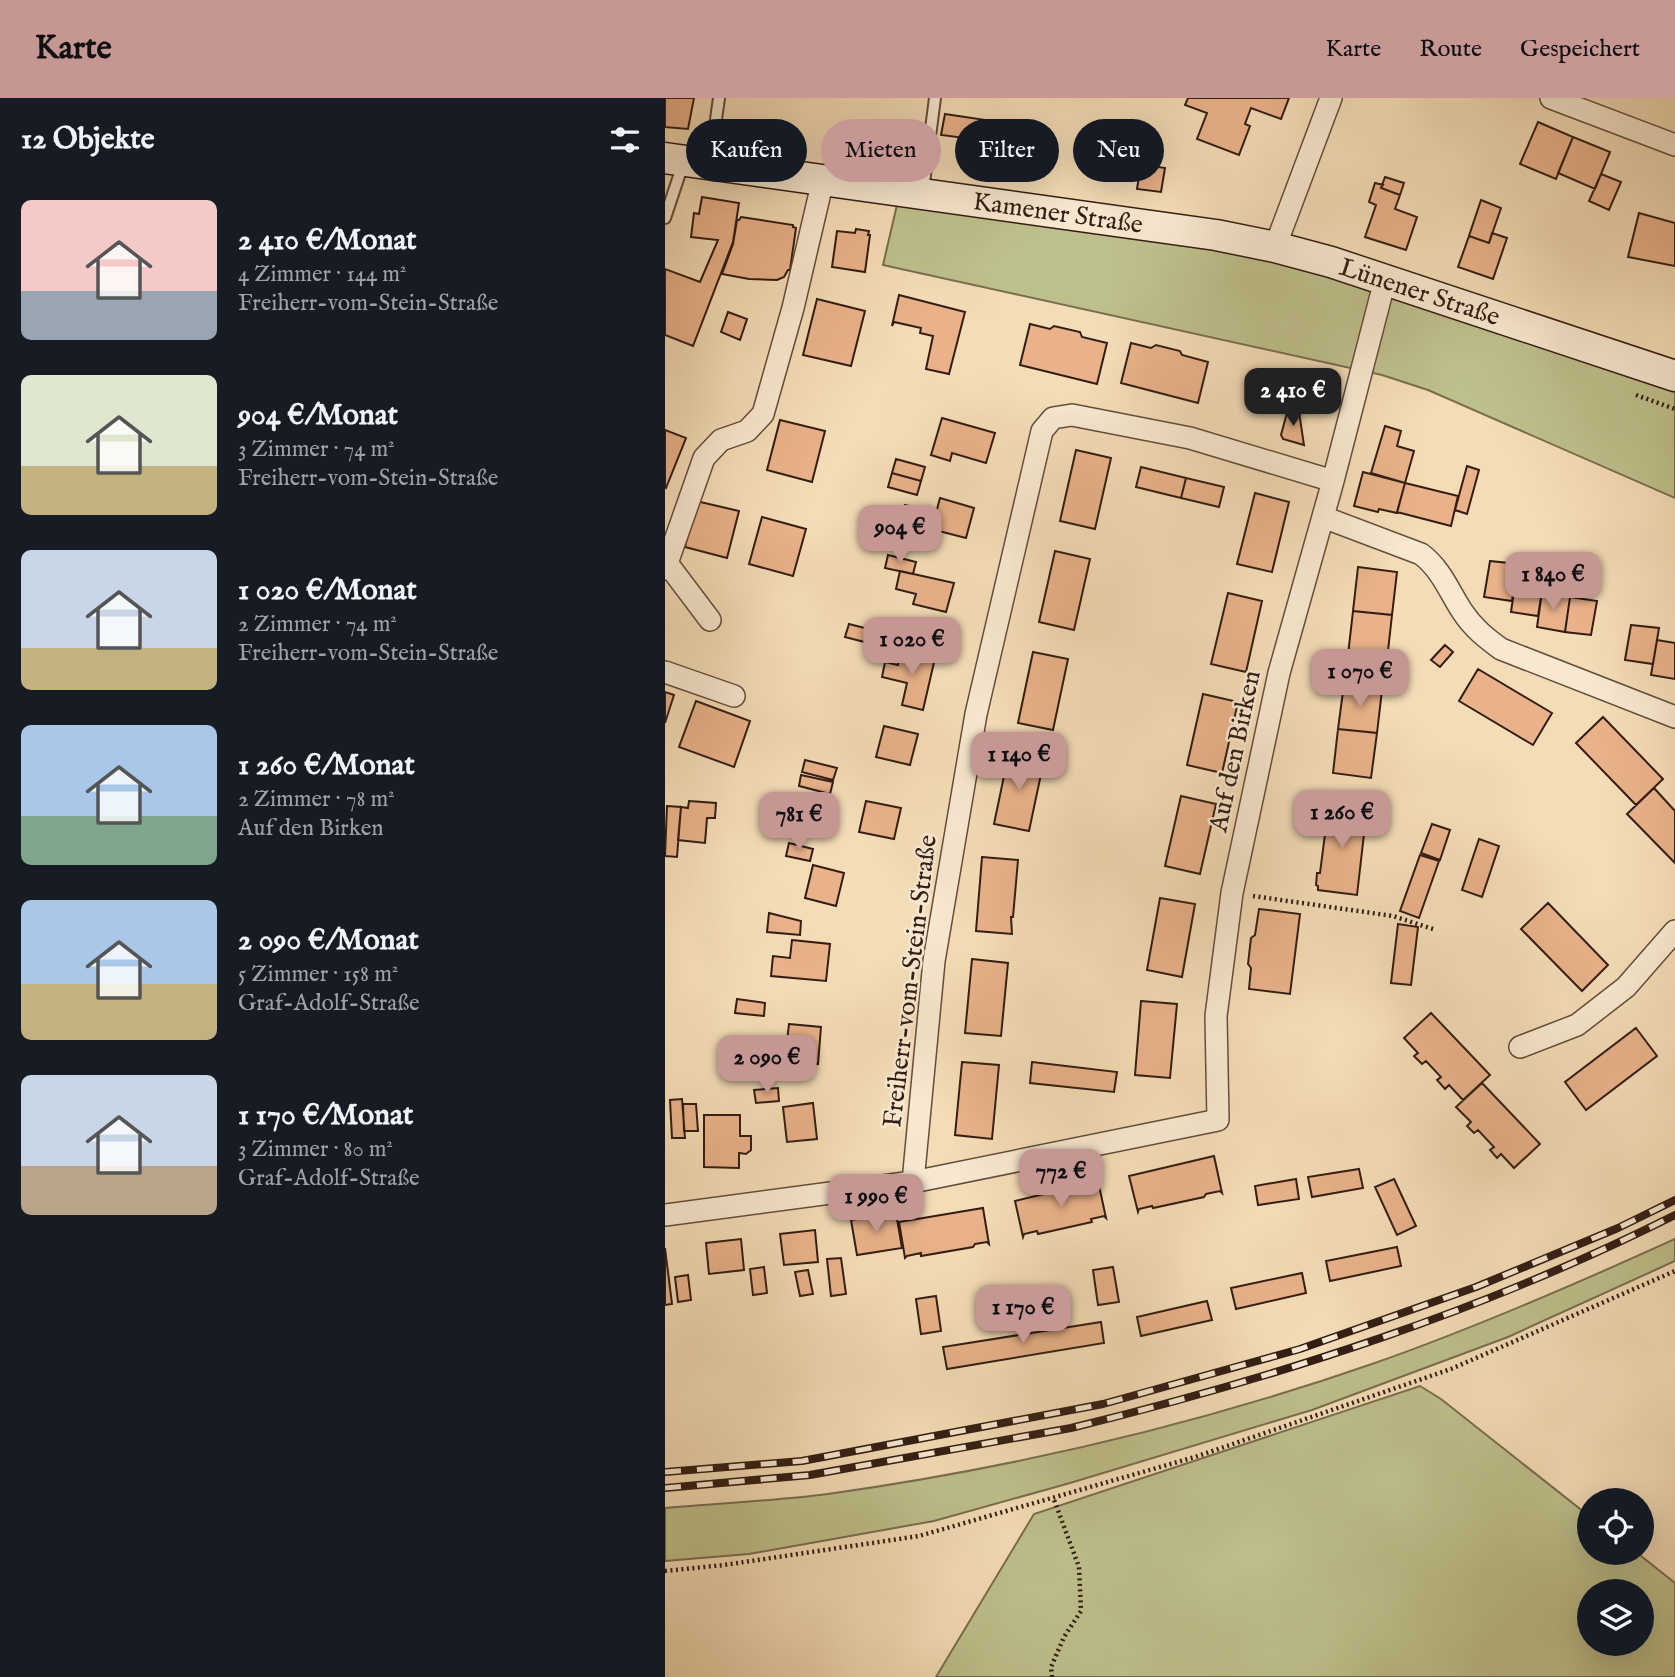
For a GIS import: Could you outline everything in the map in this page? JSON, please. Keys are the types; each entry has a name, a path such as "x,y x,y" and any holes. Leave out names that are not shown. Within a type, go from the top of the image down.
{"main road":[{"name":"Kamener Straße","path":"838,182 1159,227"},
{"name":"Lünener Straße","path":"1159,227 1275,247 1331,262 1675,376"}],"street":[{"path":"1275,247 1331,98"},
{"path":"1552,98 1675,145"},
{"path":"710,620 666,566 704,458 721,440 747,431 763,414 793,308 823,182"},
{"name":"Auf den Birken","path":"913,1182 1218,1120 1216,1016 1231,893 1279,673 1324,517 1385,280"},
{"name":"Freiherr-vom-Stein-Straße","path":"913,1182 934,961 975,714 1042,431 1053,418 1072,415 1190,438 1333,481"},
{"path":"1324,517 1421,554 1434,564 1464,614 1480,634 1501,649 1551,671 1675,717"},
{"path":"665,672 734,696"},
{"path":"1520,1047 1577,1025 1626,987 1675,931"},
{"path":"665,1215 913,1182"}],"lane":[{"path":"708,119 719,98"},
{"path":"923,193 935,98"},
{"path":"665,218 686,161"}],"path":[{"path":"1632,393 1675,409"},
{"path":"1231,893 1393,916 1433,929"},
{"path":"665,1571 724,1565 919,1536 1195,1457 1451,1369 1675,1271"},
{"path":"1052,1677 1051,1667 1064,1637 1081,1611 1079,1567 1053,1497"}],"green space":[{"path":"902,182 921,182 1246,236 1675,369 1675,498 1428,390 1382,375 883,265"},
{"path":"1675,1239 1675,1261 1508,1337 1312,1410 934,1521 749,1554 665,1561 665,1508 808,1496 897,1483 1035,1458 1171,1425 1306,1386 1449,1336"},
{"path":"1420,1386 1441,1399 1577,1507 1577,1565 1652,1565 1675,1583 1675,1677 936,1677 1034,1514"}],"building":[{"path":"665,98 694,98 690,119 686,119 686,129 665,127"},
{"path":"1188,98 1289,98 1281,119 1251,108 1245,124 1250,126 1239,155 1197,139 1207,113 1185,105"},
{"path":"945,114 979,119 955,119 955,137 941,135"},
{"path":"1538,122 1573,137 1556,179 1520,164"},
{"path":"1573,137 1610,152 1595,189 1558,173"},
{"path":"1601,174 1621,182 1609,210 1589,201"},
{"path":"1385,177 1404,183 1400,195 1381,188"},
{"path":"1138,182 1163,182 1161,192 1137,189"},
{"path":"1375,183 1400,195 1395,209 1417,217 1406,250 1365,237 1376,205 1369,202"},
{"path":"702,197 739,203 733,242 693,346 665,335 665,269 700,282 718,240 691,237 694,213 699,214"},
{"path":"1481,200 1501,208 1489,243 1469,236"},
{"path":"1639,213 1675,223 1675,266 1628,257"},
{"path":"741,217 793,225 796,228 790,270 784,277 777,280 749,279 722,274 733,244 737,220"},
{"path":"856,229 869,231 870,235 865,272 832,267 837,231 855,233"},
{"path":"1492,233 1507,238 1493,279 1458,267 1469,236 1489,243"},
{"path":"899,295 965,312 949,374 926,369 933,336 920,333 921,328 894,322 892,326"},
{"path":"817,299 865,311 851,366 803,355"},
{"path":"728,312 747,319 740,340 721,332"},
{"path":"1030,324 1080,332 1082,337 1107,343 1097,384 1020,365"},
{"path":"1131,343 1151,348 1156,345 1208,362 1198,403 1121,383"},
{"path":"1288,409 1299,412 1304,445 1283,439 1281,435"},
{"path":"942,418 995,433 986,463 952,453 950,461 931,455"},
{"path":"780,420 825,431 812,482 767,470"},
{"path":"1385,426 1401,431 1397,446 1414,451 1405,483 1371,473"},
{"path":"665,430 686,438 666,488 665,487"},
{"path":"1076,450 1111,458 1095,529 1060,521"},
{"path":"896,459 925,467 921,481 892,473"},
{"path":"1467,466 1479,470 1467,514 1455,510"},
{"path":"1141,467 1186,478 1181,498 1136,487"},
{"path":"1363,472 1405,483 1397,513 1354,506"},
{"path":"892,473 921,481 917,495 888,487"},
{"path":"1186,478 1224,487 1219,507 1181,498"},
{"path":"1405,483 1458,496 1451,526 1397,512"},
{"path":"1255,493 1289,502 1272,572 1237,564"},
{"path":"940,498 974,508 966,538 931,529 928,541 897,532 905,505 936,513"},
{"path":"696,501 739,511 727,558 685,547"},
{"path":"762,517 806,529 793,576 749,564"},
{"path":"1055,551 1090,559 1074,630 1039,622"},
{"path":"888,555 916,562 913,574 885,568"},
{"path":"1490,561 1518,564 1512,601 1484,597"},
{"path":"1358,567 1397,572 1392,615 1353,611"},
{"path":"900,571 954,583 946,612 913,604 916,594 896,589"},
{"path":"1516,577 1544,579 1538,616 1511,612"},
{"path":"1542,592 1570,597 1565,632 1537,627"},
{"path":"1228,593 1262,601 1246,672 1211,664"},
{"path":"1570,597 1597,601 1591,635 1565,632"},
{"path":"1353,611 1392,615 1387,660 1348,655"},
{"path":"849,624 884,633 880,646 845,637"},
{"path":"1631,625 1659,628 1653,664 1625,660"},
{"path":"1657,640 1675,643 1675,679 1651,675"},
{"path":"1445,645 1453,652 1440,667 1431,660"},
{"path":"901,649 935,658 923,710 902,705 907,683 882,677 885,662 898,665"},
{"path":"1033,652 1068,659 1053,730 1018,723"},
{"path":"1478,669 1552,713 1533,745 1459,701"},
{"path":"1344,684 1382,690 1377,733 1338,729"},
{"path":"665,692 674,695 665,723"},
{"path":"1203,694 1238,702 1222,773 1187,765"},
{"path":"696,701 750,721 734,767 679,747"},
{"path":"1603,717 1663,779 1636,805 1576,743"},
{"path":"884,726 918,734 910,765 876,757"},
{"path":"1338,729 1377,733 1371,778 1333,773"},
{"path":"1009,752 1044,760 1029,831 994,824"},
{"path":"805,760 837,768 833,780 802,772"},
{"path":"801,775 833,782 830,794 799,786"},
{"path":"1654,788 1675,811 1675,863 1627,814"},
{"path":"1181,796 1216,804 1200,874 1165,866"},
{"path":"689,801 716,803 715,818 707,818 705,843 678,840 681,807 688,808"},
{"path":"866,801 901,808 894,839 859,832"},
{"path":"1329,803 1367,808 1357,895 1318,890 1316,885"},
{"path":"667,806 681,807 677,857 665,856"},
{"path":"1432,824 1450,830 1440,860 1421,853"},
{"path":"1479,839 1499,846 1482,897 1462,890"},
{"path":"789,843 813,849 810,861 786,856"},
{"path":"1420,855 1439,861 1419,918 1400,911"},
{"path":"982,857 1018,860 1011,917 1012,934 976,931"},
{"path":"813,865 844,873 836,906 805,898"},
{"path":"1160,898 1195,904 1182,977 1147,970"},
{"path":"1548,903 1608,965 1582,991 1521,929"},
{"path":"1259,909 1300,914 1290,994 1249,989 1251,938 1255,935"},
{"path":"769,913 801,921 800,935 767,932"},
{"path":"1398,924 1418,927 1411,985 1391,983"},
{"path":"792,940 830,944 826,981 771,976 773,956 790,958"},
{"path":"972,959 1008,963 1001,1036 965,1033"},
{"path":"737,999 765,1003 764,1016 735,1013"},
{"path":"1141,1001 1177,1004 1170,1078 1135,1075"},
{"path":"1431,1013 1490,1075 1463,1100 1449,1085 1445,1089 1437,1080 1441,1077 1426,1061 1422,1064 1414,1056 1418,1053 1404,1038"},
{"path":"789,1024 821,1027 818,1064 763,1056 765,1039 787,1041"},
{"path":"1636,1028 1657,1056 1586,1110 1565,1082"},
{"path":"962,1062 999,1065 992,1139 955,1135"},
{"path":"1032,1062 1117,1072 1114,1092 1030,1083"},
{"path":"1482,1083 1540,1144 1514,1168 1501,1154 1497,1158 1490,1150 1494,1147 1478,1130 1474,1133 1467,1126 1471,1122 1456,1107"},
{"path":"778,1088 779,1101 756,1103 754,1090"},
{"path":"682,1099 685,1138 672,1138 670,1100"},
{"path":"813,1103 817,1139 787,1142 783,1107"},
{"path":"683,1104 696,1104 698,1131 684,1131"},
{"path":"704,1115 740,1115 740,1136 751,1136 751,1150 746,1154 739,1153 739,1168 704,1167"},
{"path":"1214,1156 1222,1193 1220,1191 1206,1194 1204,1197 1153,1208 1152,1206 1139,1209 1138,1212 1129,1176"},
{"path":"1359,1169 1363,1188 1312,1197 1308,1177"},
{"path":"1296,1179 1299,1199 1258,1205 1255,1186"},
{"path":"1394,1179 1416,1226 1397,1235 1375,1187"},
{"path":"1098,1181 1106,1218 1104,1216 1091,1219 1092,1222 1038,1234 1037,1231 1024,1234 1023,1237 1015,1201"},
{"path":"983,1208 989,1244 975,1244 973,1247 921,1256 921,1253 905,1258 899,1222"},
{"path":"896,1213 902,1248 857,1255 851,1220"},
{"path":"815,1230 818,1262 784,1265 780,1234"},
{"path":"741,1239 744,1270 709,1274 706,1243"},
{"path":"1397,1247 1401,1266 1330,1281 1326,1261"},
{"path":"665,1248 672,1304 665,1305"},
{"path":"841,1258 846,1294 831,1296 827,1259"},
{"path":"764,1267 767,1293 753,1295 750,1269"},
{"path":"1113,1267 1119,1302 1098,1305 1093,1270"},
{"path":"808,1270 813,1294 800,1296 795,1272"},
{"path":"1302,1273 1306,1293 1236,1309 1231,1288"},
{"path":"688,1275 691,1300 678,1302 675,1277"},
{"path":"936,1296 941,1331 921,1334 916,1299"},
{"path":"1207,1301 1212,1320 1141,1336 1137,1317"},
{"path":"1101,1322 1104,1343 947,1369 943,1347"}],"railway":[{"path":"665,1472 802,1461 1103,1404 1300,1349 1476,1287 1618,1228 1675,1200"},
{"path":"665,1488 810,1475 1071,1428 1149,1408 1303,1364 1455,1311 1603,1250 1675,1215"}]}
